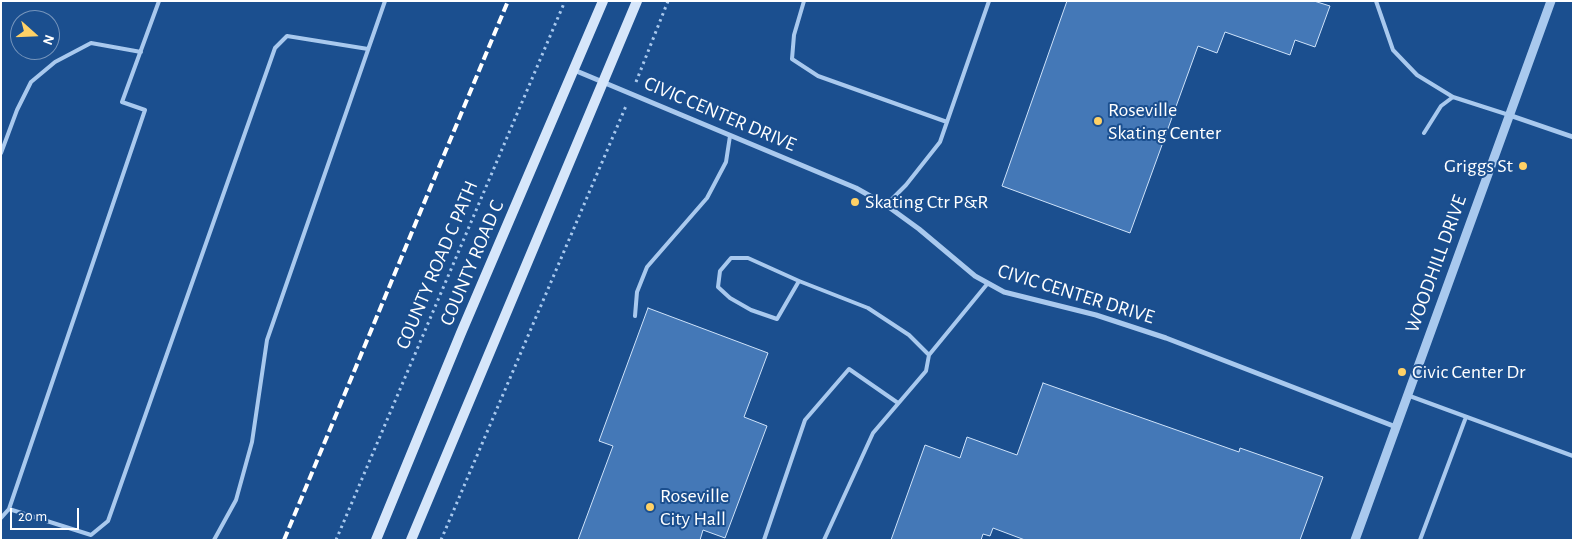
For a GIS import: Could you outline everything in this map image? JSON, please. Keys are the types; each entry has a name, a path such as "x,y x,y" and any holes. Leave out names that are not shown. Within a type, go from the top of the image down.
{"main road":[{"name":"COUNTY ROAD C","path":"376,540 461,333 603,1"},
{"path":"411,540 637,1"}],"street":[{"name":"WOODHILL DRIVE","path":"1355,540 1551,1"},
{"name":"CIVIC CENTER DRIVE","path":"574,70 856,188 886,204 919,228 975,276 1004,292 1096,315 1166,338 1396,427"},
{"path":"1509,115 1573,137"}],"lane":[{"path":"1,518 9,509 146,110 122,102 159,1"},
{"path":"214,540 236,500 252,442 267,340 385,1"},
{"path":"804,1 794,35 792,59 818,76 947,122"},
{"path":"886,204 906,185 940,142 989,1"},
{"path":"1376,1 1394,50 1418,75 1454,97 1509,115"},
{"path":"9,509 92,535 108,521 275,48 287,36 368,50"},
{"path":"1,153 17,110 31,82 55,62 91,43 141,52"},
{"path":"1424,133 1441,106 1454,97"},
{"path":"635,316 637,292 647,267 706,198 718,180 726,162 730,136"},
{"path":"799,282 777,319 751,310 730,298 718,287 720,271 732,258 748,258 799,282 868,308 909,336 929,355"},
{"path":"824,540 873,433 926,371 929,355 988,283"},
{"path":"764,540 805,420 849,369 898,403"},
{"path":"1407,395 1573,456"},
{"path":"1420,540 1466,417"}],"path":[{"name":"COUNTY ROAD C PATH","path":"336,540 565,1"},
{"path":"441,540 632,93 668,1"}],"building":[{"name":"Roseville Skating Center","path":"1067,1 1314,1 1330,6 1315,47 1295,40 1290,55 1225,32 1217,53 1198,46 1130,233 1002,186"},
{"name":"Roseville City Hall","path":"648,308 768,353 744,417 767,426 725,538 703,530 700,540 578,540 613,446 599,441"},
{"path":"1043,383 1239,452 1240,448 1323,477 1300,540 1025,540 993,528 990,536 983,534 981,540 891,540 925,445 960,458 967,437 1017,455"}],"railway":[{"path":"284,540 508,1"}],"place":[{"name":"Roseville Skating Center","path":"1098,121"},
{"name":"Griggs St","path":"1523,166"},
{"name":"Skating Ctr P&R","path":"855,202"},
{"name":"Civic Center Dr","path":"1402,372"},
{"name":"Roseville City Hall","path":"650,507"}]}
